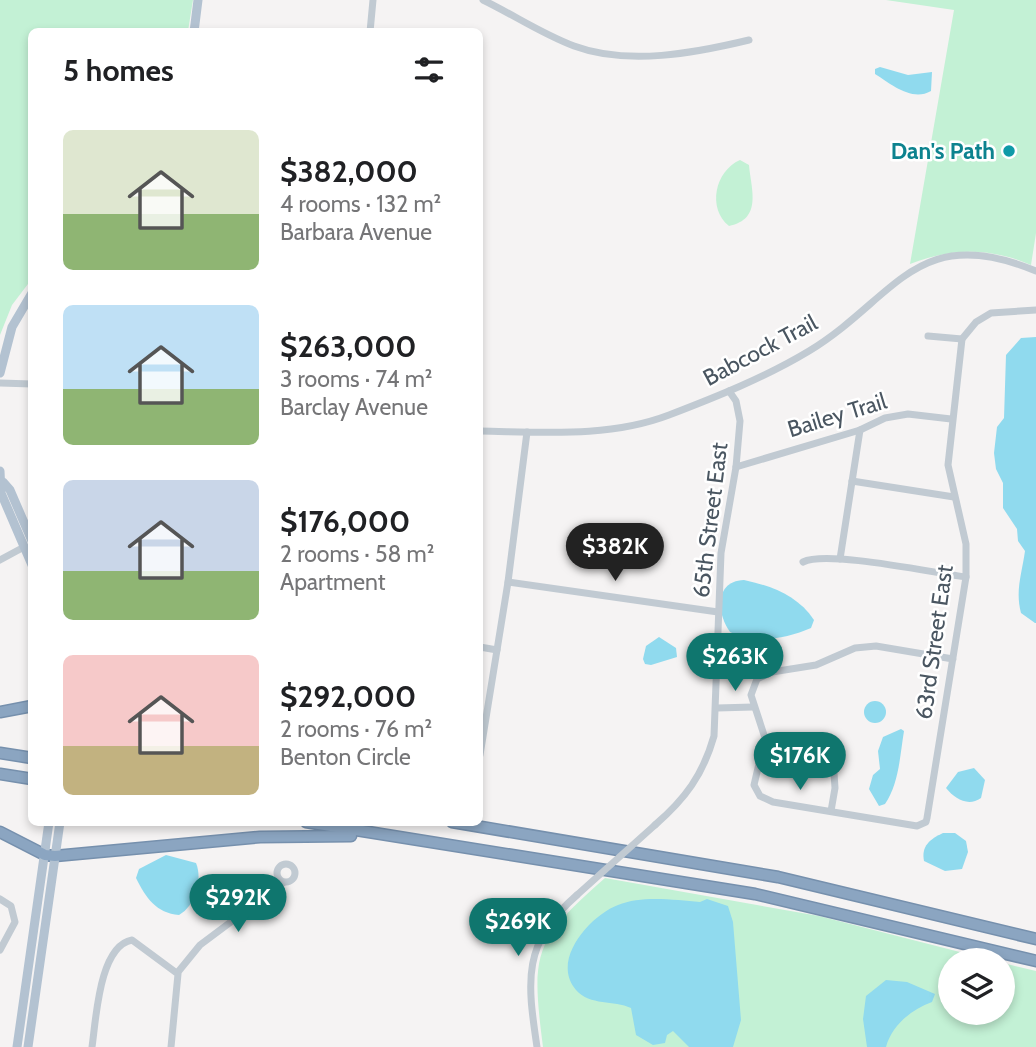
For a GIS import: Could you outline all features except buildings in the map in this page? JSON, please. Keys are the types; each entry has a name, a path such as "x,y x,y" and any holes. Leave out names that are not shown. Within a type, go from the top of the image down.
{"highway":[{"path":"0,712 28,707"},
{"path":"0,753 28,757"},
{"path":"0,774 28,778"},
{"path":"330,826 755,894 1036,961"},
{"path":"476,826 778,877 1036,939"},
{"path":"0,832 50,855 260,837 396,837"}],"main road":[{"path":"194,28 198,0"},
{"path":"0,373 12,327 28,300"},
{"path":"0,471 3,482 10,490 28,544"},
{"path":"28,1047 50,855 49,826"},
{"path":"17,1047 50,855 59,826"}],"street":[{"path":"370,28 373,0"},
{"path":"483,0 565,42 599,52 620,55 699,52 749,40"},
{"name":"Babcock Trail","path":"483,431 603,430 666,416 729,391 809,351 895,281 922,263 964,255 996,258 1036,271"},
{"path":"928,336 962,339 976,322 991,313 1036,310"},
{"name":"63rd Street East","path":"831,811 923,825 966,577 966,544 948,465 962,339"},
{"path":"0,383 28,384"},
{"name":"65th Street East","path":"537,1047 530,1000 533,956 547,925 681,803 701,774 714,736 721,553 736,467 740,421 736,401 729,391"},
{"name":"Bailey Trail","path":"736,467 860,430 885,418 908,414 951,419"},
{"path":"840,559 860,430"},
{"path":"483,735 508,582 527,432"},
{"path":"852,481 954,497"},
{"path":"0,560 28,544"},
{"path":"803,562 813,557 840,559 966,577"},
{"path":"508,582 718,612"},
{"path":"833,757 835,788 831,811 772,802 760,796 754,785 765,738 751,695 757,679 772,672 816,665 856,648 876,646 953,659"},
{"path":"483,648 496,650"},
{"path":"717,708 753,707"},
{"path":"177,972 200,945 283,883"},
{"path":"0,899 11,906 15,922 0,950"},
{"path":"92,1047 102,978 123,943 138,941 177,972 180,983 171,1047"}],"green space":[{"path":"0,0 193,0 188,28 28,28 28,284 12,305 0,335"},
{"path":"886,0 1036,0 1036,233 1031,265 1000,255 970,252 941,255 910,264 954,10"},
{"path":"740,160 749,165 753,193 751,210 747,217 729,226 718,210 717,190 725,172"},
{"path":"605,878 819,916 944,948 938,948 938,1025 1015,1025 1015,966 1036,971 1036,1047 543,1047 538,990 538,969 542,951 563,918"}],"water":[{"path":"880,67 908,75 932,72 931,91 916,94 895,87 875,74 875,69"},
{"path":"1036,337 1035,623 1021,613 1019,605 1025,551 1018,541 1017,529 1003,508 1003,483 996,469 994,453 997,427 1004,418 1006,355 1021,338"},
{"path":"744,580 764,585 792,598 814,620 811,628 770,639 749,638 730,632 722,616 721,599 728,586"},
{"path":"659,637 676,648 677,657 651,665 645,664 643,659 646,646"},
{"path":"875,701 883,704 886,712 883,720 875,723 867,720 864,712 867,704"},
{"path":"901,729 904,731 896,778 890,796 885,804 879,806 869,789 873,775 880,769 878,751 883,737"},
{"path":"974,768 985,780 981,798 967,802 946,788 958,772"},
{"path":"943,833 955,833 966,841 968,852 962,869 945,871 924,861 924,851 928,844"},
{"path":"166,855 196,863 198,870 196,892 185,911 179,915 158,908 136,878 139,869"},
{"path":"707,899 728,906 733,922 741,1020 733,1047 689,1047 673,1031 667,1035 665,1043 653,1045 636,1035 631,1008 595,1001 576,990 569,978 571,953 586,928 607,910 637,900 700,902"},
{"path":"886,980 907,982 935,994 932,1002 917,1009 898,1025 886,1047 867,1047 863,1019 866,996"}],"place":[{"name":"Dan's Path","path":"1009,151"}]}
